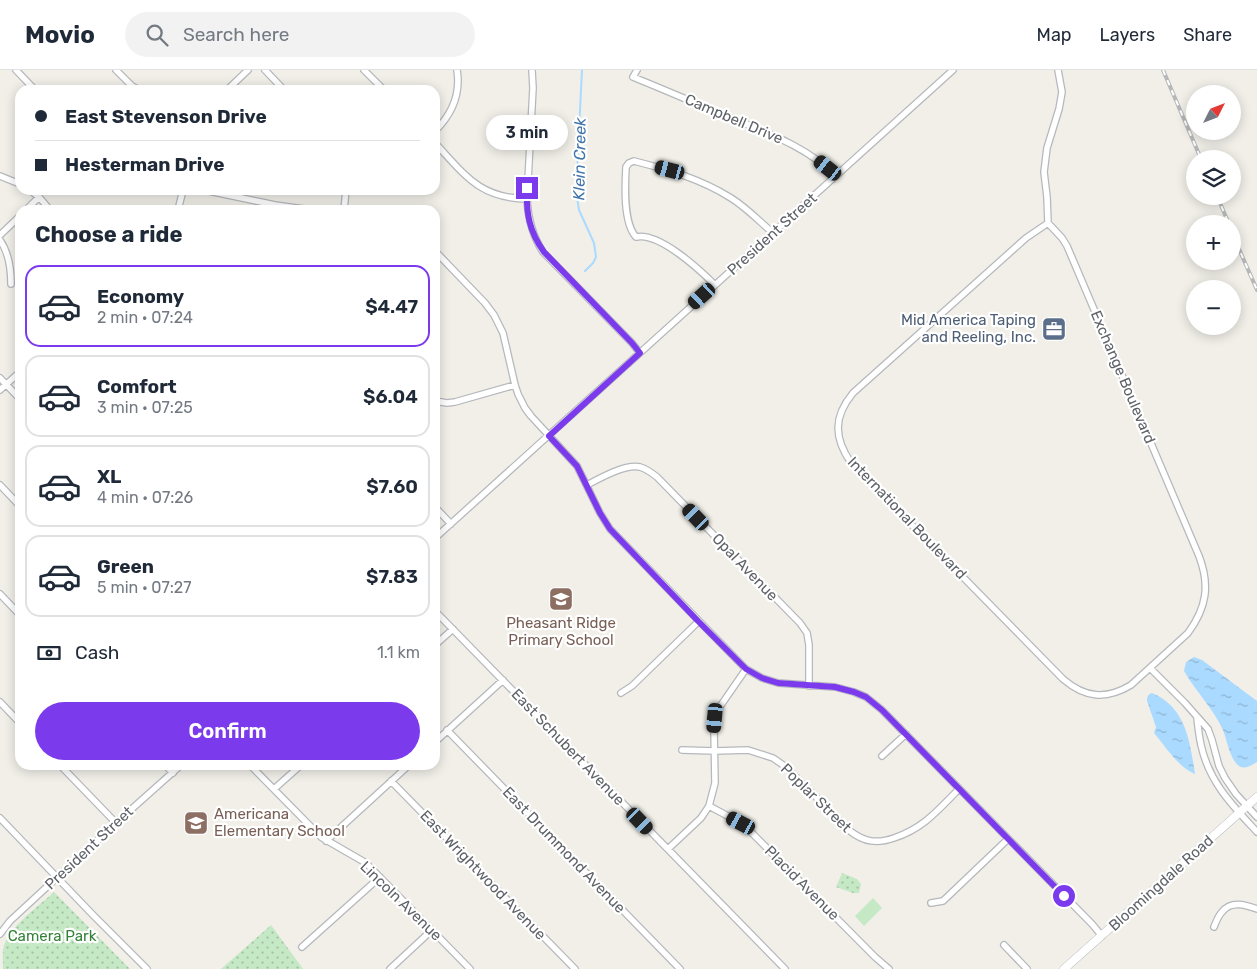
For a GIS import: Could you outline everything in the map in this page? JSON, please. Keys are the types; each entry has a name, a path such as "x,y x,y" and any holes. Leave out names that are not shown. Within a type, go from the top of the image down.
{"main road":[{"name":"Bloomingdale Road","path":"1064,969 1257,797"}],"street":[{"path":"16,70 30,85"},
{"path":"116,70 131,85"},
{"path":"232,85 248,70"},
{"path":"264,70 279,85"},
{"path":"364,70 379,85"},
{"path":"440,126 454,104 458,86 457,70"},
{"path":"532,70 533,88 527,199 528,217 534,238 544,252 640,353"},
{"name":"Campbell Drive","path":"637,70 633,77 783,139 808,153 836,176"},
{"name":"President Street","path":"440,534 953,70"},
{"path":"1048,223 1044,172 1047,148 1059,109 1062,92 1058,70"},
{"path":"440,148 469,179 481,187 500,196 527,199"},
{"path":"715,285 694,265 667,247 647,236 636,237 633,234 626,205 626,167 629,164 634,161 670,170 700,181 733,199 773,233"},
{"path":"0,176 15,182"},
{"path":"36,195 46,205"},
{"path":"224,195 263,205"},
{"path":"31,205 39,197"},
{"path":"0,235 15,221"},
{"name":"International Boulevard","path":"1048,223 1026,238 853,393 842,409 838,423 839,439 843,452 851,463 1070,685 1086,693 1111,694 1131,685 1150,668"},
{"name":"Exchange Boulevard","path":"1048,223 1067,246 1199,556 1205,575 1206,593 1202,610 1196,623 1188,633 1150,668"},
{"path":"0,240 8,254 11,284"},
{"path":"440,256 485,302 494,315 503,333 515,386 524,408 577,466 610,529 698,621 746,669 762,678 778,683 835,687 866,697 906,734 1102,936"},
{"path":"0,390 15,376"},
{"path":"0,378 15,393"},
{"path":"440,402 455,402 515,386"},
{"name":"Opal Avenue","path":"587,485 628,468 639,467 649,470 657,477 800,623 807,633 809,645 809,686"},
{"path":"0,485 15,501"},
{"path":"440,512 451,524"},
{"path":"0,594 15,610"},
{"name":"East Schubert Avenue","path":"440,616 785,969"},
{"path":"621,693 632,686 698,621"},
{"path":"440,641 453,629"},
{"path":"1150,668 1208,729 1219,766 1225,778 1234,792 1257,817"},
{"path":"668,849 701,818 709,806 715,783 715,718 719,708 746,669"},
{"path":"440,737 503,680"},
{"path":"0,702 15,718"},
{"path":"1197,718 1201,745 1215,782 1223,795 1257,832"},
{"name":"East Drummond Avenue","path":"448,730 680,969"},
{"path":"882,756 906,734"},
{"name":"Poplar Street","path":"682,750 748,750 773,758 786,767 850,831 860,838 873,842 881,842 915,830 927,821 959,789"},
{"path":"65,770 116,823"},
{"name":"President Street","path":"0,934 10,921 57,877 175,770"},
{"name":"Lincoln Avenue","path":"255,770 326,841 366,863 470,969"},
{"path":"274,789 295,770"},
{"path":"326,841 403,770"},
{"name":"East Wrightwood Avenue","path":"391,781 575,969"},
{"name":"Placid Avenue","path":"709,806 741,823 748,829 889,969"},
{"path":"0,818 98,921 147,969"},
{"path":"931,903 944,901 1008,839"},
{"path":"302,948 380,877"},
{"path":"1214,926 1222,911 1230,906 1238,904 1257,909"},
{"path":"390,969 432,930"},
{"path":"1004,945 1027,969"}],"green space":[{"path":"842,873 857,879 861,884 859,893 853,893 836,887"},
{"name":"Camera Park","path":"54,892 130,969 3,969 3,949 12,931"},
{"path":"873,898 882,908 864,926 855,916"},
{"path":"271,925 303,969 221,969"}],"water":[{"path":"1194,657 1202,660 1257,701 1257,762 1248,767 1239,766 1236,763 1231,755 1219,722 1184,671 1186,662"},
{"path":"1152,693 1163,699 1179,716 1188,738 1195,774 1178,762 1154,733 1156,727 1147,701 1148,696"}],"waterway":[{"name":"Klein Creek","path":"582,70 576,191 579,210 594,243 596,257 585,271"}],"railway":[{"path":"1163,70 1197,150"},
{"path":"1221,205 1225,215"},
{"path":"1241,254 1257,290"}],"place":[{"name":"Mid America Taping and Reeling, Inc.","path":"1054,329"},
{"name":"Pheasant Ridge Primary School","path":"561,599"},
{"name":"Americana Elementary School","path":"196,823"}],"route":[{"path":"527,188 528,217 534,238 538,244 640,353 549,436 577,466 610,529 746,669 762,678 778,683 835,687 866,697 882,710 1064,896"}]}
